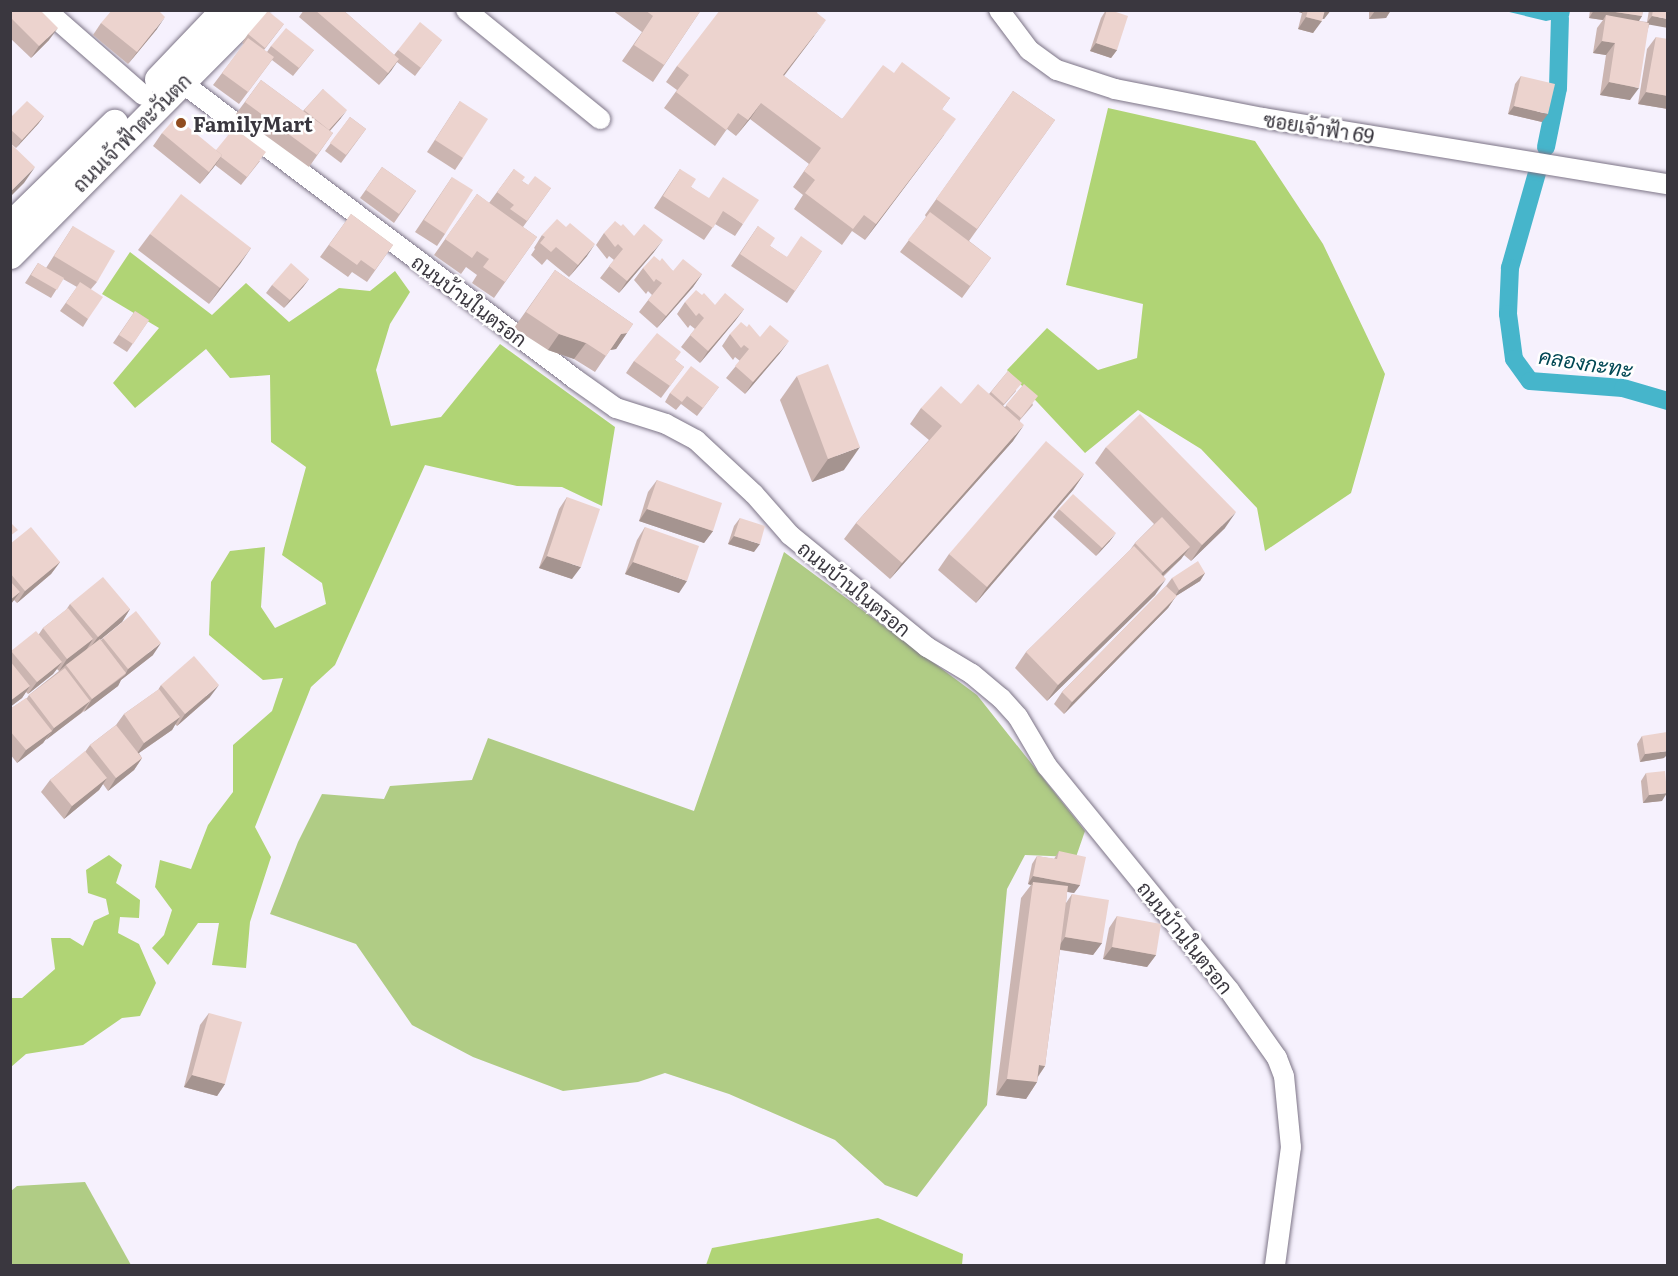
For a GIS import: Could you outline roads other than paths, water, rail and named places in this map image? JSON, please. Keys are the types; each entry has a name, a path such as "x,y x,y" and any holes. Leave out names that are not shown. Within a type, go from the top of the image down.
{"main road":[{"name":"ถนนเจ้าฟ้าตะวันตก","path":"10,225 142,95 224,10"},
{"name":"ถนนเจ้าฟ้าตะวันตก","path":"10,255 253,10"}],"street":[{"path":"46,10 142,95"},
{"path":"466,10 600,119"},
{"name":"ซอยเจ้าฟ้า 69","path":"999,10 1029,50 1057,70 1115,89 1263,118 1668,184"},
{"name":"ถนนบ้านในตรอก","path":"181,82 616,408 666,424 696,440 754,494 790,535 927,647 972,674 1018,717 1047,766 1229,990 1277,1058 1284,1076 1292,1147 1275,1266"}],"water":[{"path":"1570,10 1569,16 1546,21 1505,11"}],"waterway":[{"name":"คลองกะทะ","path":"1546,147 1558,88 1560,18"},
{"name":"คลองกะทะ","path":"1537,173 1510,268 1508,314 1514,359 1530,381 1623,388 1668,401"}],"place":[{"name":"FamilyMart","path":"181,123"}]}
